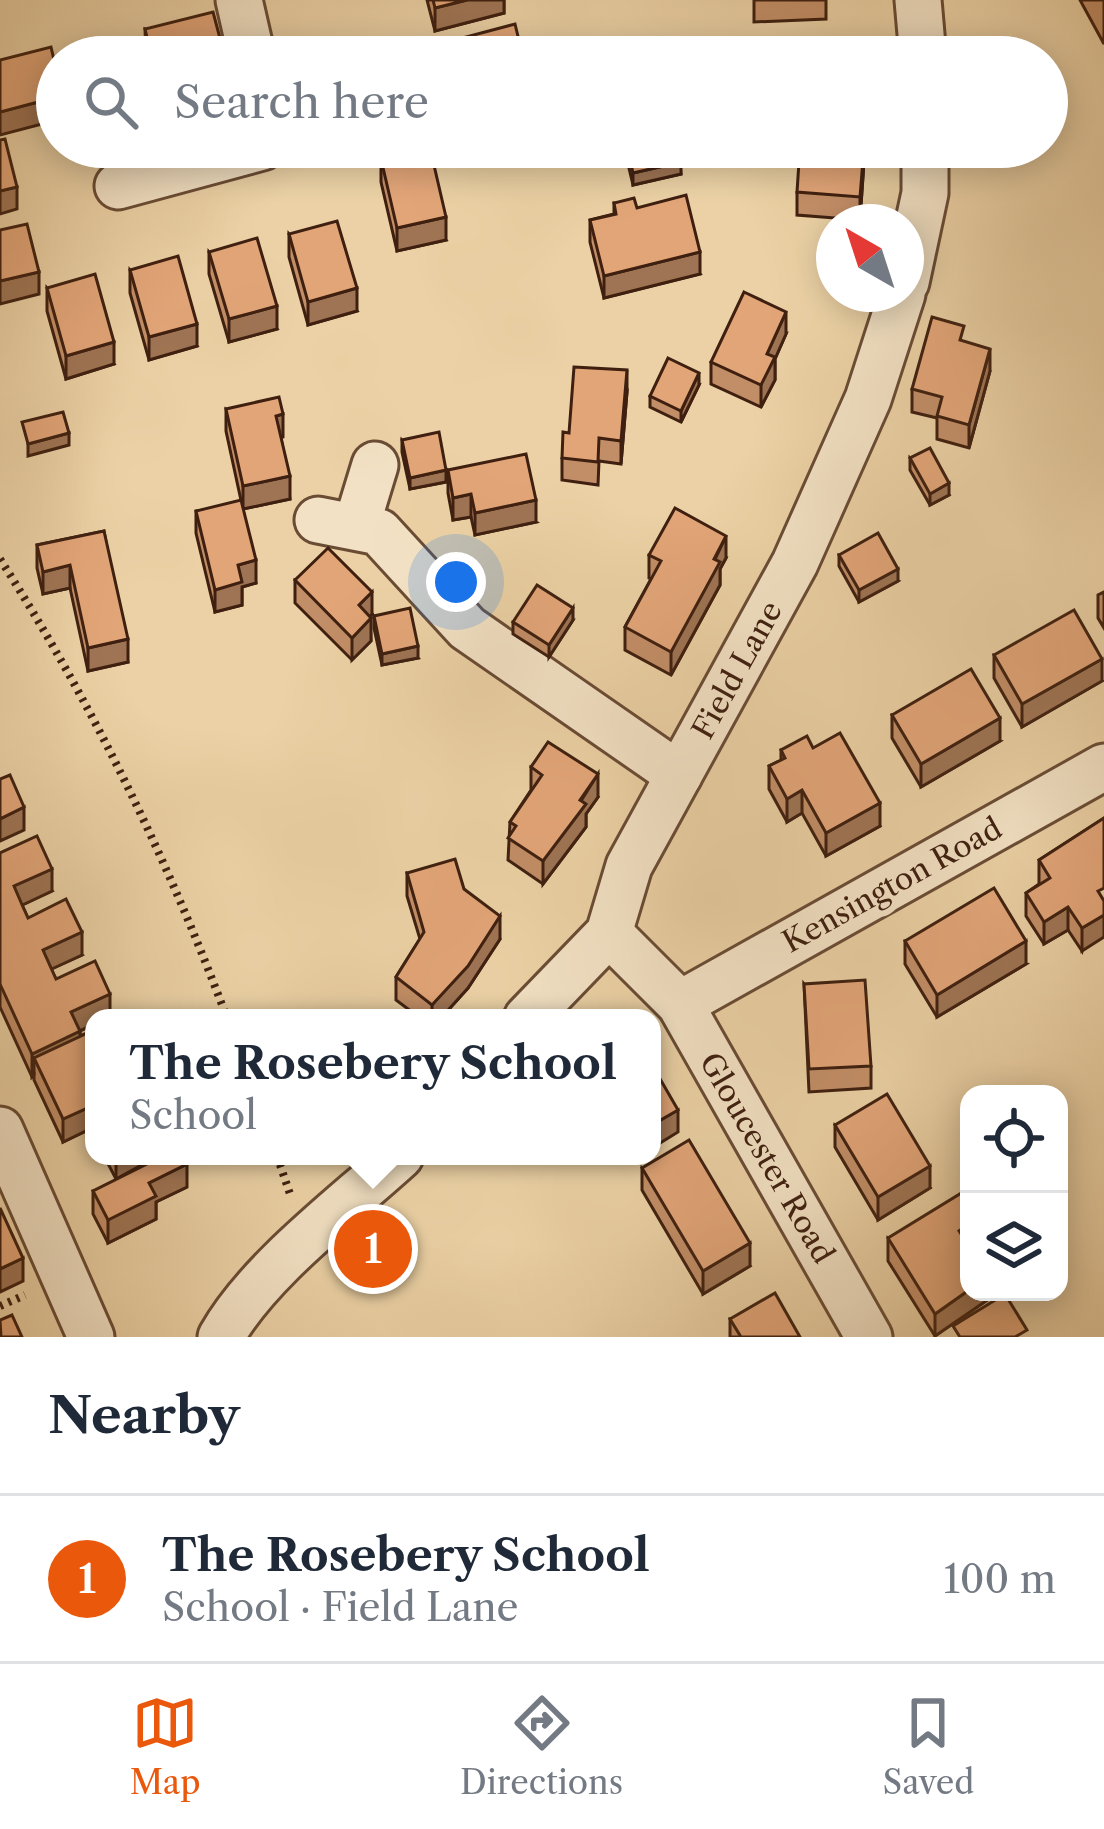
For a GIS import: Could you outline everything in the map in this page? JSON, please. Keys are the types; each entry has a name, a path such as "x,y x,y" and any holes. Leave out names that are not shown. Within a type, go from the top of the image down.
{"street":[{"path":"239,0 247,36"},
{"path":"918,0 921,36"},
{"path":"118,186 184,168"},
{"path":"923,204 925,168"},
{"name":"Field Lane","path":"536,1009 608,933 628,866 795,563 868,399 896,312"},
{"path":"376,465 338,522 379,532 467,628 679,775"},
{"name":"Kensington Road","path":"680,1004 1104,767"},
{"name":"Gloucester Road","path":"608,933 680,1004 868,1337"},
{"path":"0,1130 92,1337"},
{"path":"221,1337 233,1316 311,1236 390,1165"}],"path":[{"path":"0,559 87,704 223,1009"}],"building":[{"path":"433,0 467,0 435,8"},
{"path":"213,12 219,36 147,36 145,29"},
{"path":"515,24 518,36 470,36"},
{"path":"36,51 36,103 0,112 0,60"},
{"path":"5,139 17,187 0,191 0,140"},
{"path":"383,168 435,168 446,217 397,228"},
{"path":"799,168 862,168 860,197 797,192"},
{"path":"686,195 700,252 604,276 590,220 616,214 614,203 634,198 637,208"},
{"path":"337,221 357,288 308,302 289,234"},
{"path":"27,224 39,272 0,281 0,230"},
{"path":"257,238 277,306 229,319 209,252"},
{"path":"178,256 197,324 149,337 130,270"},
{"path":"95,274 114,342 66,356 47,288"},
{"path":"744,292 786,312 767,354 775,357 761,385 711,362"},
{"path":"932,317 964,326 960,340 990,349 969,425 937,416 942,397 912,389"},
{"path":"668,358 699,373 681,411 650,396"},
{"path":"574,367 627,370 621,441 599,438 598,462 562,458 563,432 569,433"},
{"path":"279,397 283,414 276,416 290,476 243,486 226,409"},
{"path":"63,412 69,433 28,444 22,422"},
{"path":"439,432 446,470 410,478 402,440"},
{"path":"930,448 949,483 930,494 910,458"},
{"path":"526,454 536,500 475,513 471,494 453,498 448,470"},
{"path":"241,500 256,560 238,565 242,582 215,590 196,511"},
{"path":"675,508 726,536 714,559 720,562 671,652 625,627 661,561 649,555"},
{"path":"104,531 128,639 88,648 70,565 43,572 37,545"},
{"path":"878,533 898,569 859,590 839,555"},
{"path":"328,548 372,592 359,605 371,618 352,638 295,580"},
{"path":"537,585 573,608 549,645 513,622"},
{"path":"410,608 418,646 382,654 374,616"},
{"path":"1074,610 1102,659 1022,704 994,655"},
{"path":"971,669 1000,718 921,764 892,715"},
{"path":"840,733 880,803 826,833 802,790 787,799 769,766 785,758 781,750 807,736 813,748"},
{"path":"548,742 598,774 580,800 586,804 543,861 508,838 516,826 510,822 542,775 531,767"},
{"path":"10,775 24,807 0,819 0,779"},
{"path":"1104,818 1104,888 1098,891 1104,915 1082,928 1068,907 1044,922 1026,893 1050,878 1039,860"},
{"path":"37,836 52,869 14,886 28,918 66,899 82,932 43,950 56,979 95,961 110,994 71,1012 80,1031 32,1054 0,984 0,853"},
{"path":"455,859 464,889 500,916 468,966 432,1005 396,977 424,932 407,873"},
{"path":"994,888 1026,941 937,995 905,941"},
{"path":"865,980 871,1066 809,1069 804,984"},
{"path":"85,1034 85,1109 63,1119 34,1058"},
{"path":"661,1081 678,1110 661,1120"},
{"path":"887,1094 930,1166 878,1197 835,1125"},
{"path":"689,1140 750,1243 703,1271 642,1168 661,1165 661,1157"},
{"path":"145,1165 185,1165 149,1183 156,1196 108,1220 93,1191"},
{"path":"960,1194 960,1296 935,1314 888,1238"},
{"path":"0,1208 23,1258 0,1269"},
{"path":"775,1293 800,1337 741,1337 730,1319"},
{"path":"994,1301 1009,1301 1027,1330 1015,1337 960,1337 953,1326"},
{"path":"12,1315 22,1337 1,1337 0,1320"}],"place":[{"name":"The Rosebery School","path":"373,1249"}]}
